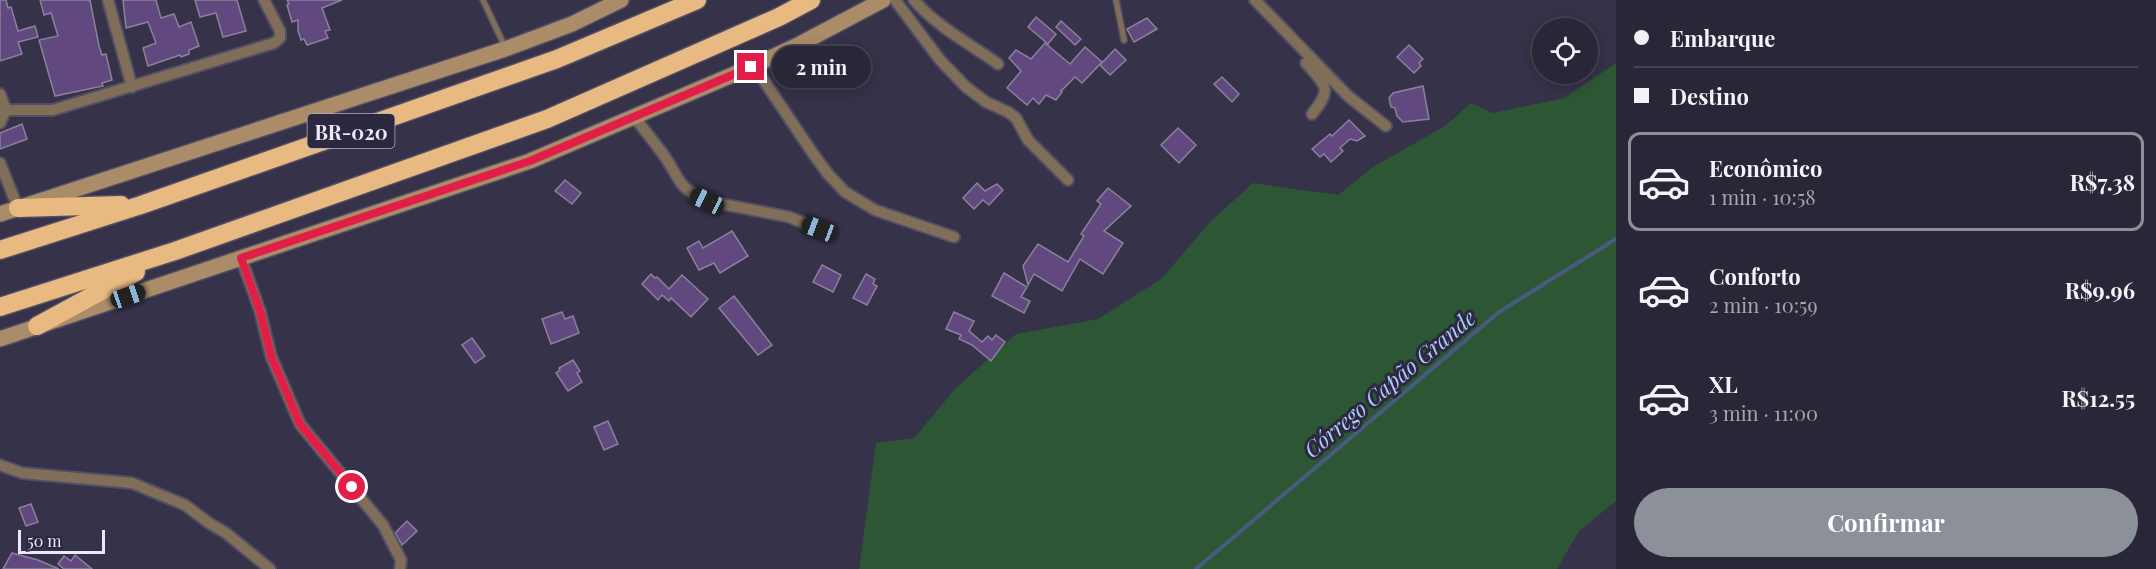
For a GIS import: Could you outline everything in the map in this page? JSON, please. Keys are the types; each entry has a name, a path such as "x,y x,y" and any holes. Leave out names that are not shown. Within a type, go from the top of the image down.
{"highway":[{"name":"BR-020","path":"0,250 141,205 557,59 697,0"},
{"name":"BR-020","path":"0,307 174,251 548,119 769,22 811,0"},
{"path":"18,208 141,205"},
{"path":"37,326 174,251"}],"main road":[{"path":"0,214 506,49 572,24 621,0"},
{"path":"0,339 530,161 754,66 883,0"}],"street":[{"path":"108,0 132,87"},
{"path":"6,110 53,110 274,43 280,38 280,31 264,0"},
{"path":"895,0 940,60 966,87 986,102 1016,118 1028,140 1068,180"},
{"path":"914,0 921,9 998,64"},
{"path":"1246,0 1325,85 1326,92 1323,99 1312,114"},
{"path":"1255,0 1348,96 1386,126"},
{"path":"754,66 814,155 844,192 875,210 954,237"},
{"path":"0,94 6,110 0,123"},
{"path":"634,117 665,157 679,182 696,196 707,201 789,217 819,229"},
{"path":"0,163 18,208"},
{"path":"241,258 260,311 271,356 300,424 383,525 401,560 400,569"},
{"path":"0,465 22,473 132,483 148,489 185,505 226,533 270,569"}],"lane":[{"path":"483,0 506,49"},
{"path":"1116,0 1124,40"}],"green space":[{"path":"1616,63 1616,501 1579,531 1557,569 859,569 876,443 914,438 956,388 1016,334 1098,319 1161,279 1211,221 1253,183 1338,195 1373,167 1445,126 1471,103 1493,113 1564,98 1585,84 1598,84 1598,75"}],"building":[{"path":"0,0 6,0 8,8 11,7 18,31 35,26 38,37 18,42 22,54 0,61"},
{"path":"40,0 90,0 99,46 102,55 106,54 112,80 102,83 103,86 55,96 39,40 58,36 51,13 44,15"},
{"path":"123,0 156,0 161,18 174,14 179,27 191,22 199,46 189,50 189,54 148,66 143,48 156,43 148,22 126,28"},
{"path":"195,0 237,0 246,31 223,37 216,13 200,17"},
{"path":"287,0 342,0 322,8 330,30 325,31 328,38 307,45 304,39 301,40 298,20 292,22"},
{"path":"1036,17 1056,34 1048,44 1028,27"},
{"path":"1147,18 1157,29 1134,42 1127,29"},
{"path":"1061,21 1081,39 1075,45 1056,27"},
{"path":"1045,43 1070,64 1085,47 1102,62 1082,83 1075,77 1061,91 1056,100 1046,95 1039,104 1033,98 1027,105 1007,88 1021,71 1009,58 1016,50 1031,59"},
{"path":"1409,45 1423,59 1419,63 1421,66 1414,73 1397,57"},
{"path":"1115,49 1126,60 1110,75 1100,65"},
{"path":"1222,77 1239,94 1232,102 1214,84"},
{"path":"1423,86 1429,119 1403,122 1397,116 1395,108 1391,107 1389,98 1393,93"},
{"path":"1349,120 1365,136 1357,141 1350,139 1340,148 1343,151 1331,162 1324,154 1320,157 1312,149 1330,134 1332,136"},
{"path":"22,124 27,139 0,149 0,133"},
{"path":"1178,128 1196,145 1179,163 1161,145"},
{"path":"565,180 581,193 572,204 555,191"},
{"path":"977,183 985,191 997,184 1003,190 989,205 983,200 974,209 963,198"},
{"path":"1108,188 1131,206 1104,231 1123,243 1103,274 1080,259 1062,291 1034,274 1028,285 1023,266 1038,244 1068,262 1084,236 1081,234 1101,204 1097,201"},
{"path":"732,231 748,256 720,273 714,263 699,270 687,248 699,241 703,248"},
{"path":"822,265 841,275 833,292 813,282"},
{"path":"1004,273 1027,287 1021,297 1030,301 1024,313 992,296"},
{"path":"651,274 669,289 682,275 708,299 691,317 671,298 669,301 662,295 658,300 642,284"},
{"path":"866,274 875,279 873,284 877,286 867,305 853,298"},
{"path":"734,296 772,345 758,355 719,308"},
{"path":"562,312 565,319 573,316 579,333 551,344 542,319"},
{"path":"954,312 974,321 969,331 982,342 988,336 992,340 996,335 1005,342 991,361 972,345 959,339 961,335 946,329"},
{"path":"472,338 485,356 475,363 462,345"},
{"path":"573,360 580,371 577,373 582,382 568,391 556,373 560,370 559,368"},
{"path":"608,421 618,444 604,450 594,427"},
{"path":"31,504 38,522 26,526 19,508"},
{"path":"407,521 417,531 402,545 395,533"},
{"path":"12,553 38,560 59,569 3,569"},
{"path":"75,555 92,569 64,569 58,564 64,556 71,561"}],"waterway":[{"name":"Córrego Capão Grande","path":"1196,569 1499,312 1616,239"}],"route":[{"path":"352,487 300,424 271,356 260,311 241,258 530,161 751,67"}]}
